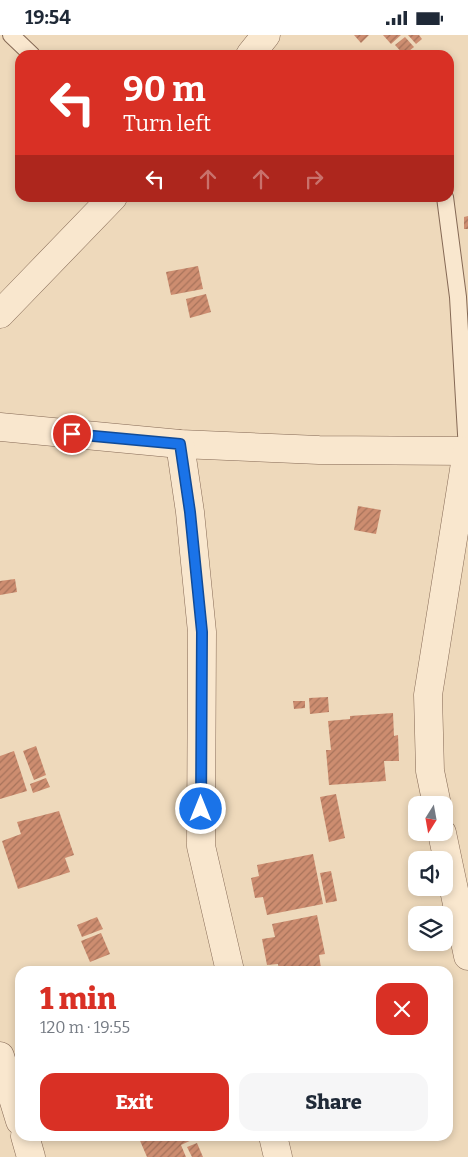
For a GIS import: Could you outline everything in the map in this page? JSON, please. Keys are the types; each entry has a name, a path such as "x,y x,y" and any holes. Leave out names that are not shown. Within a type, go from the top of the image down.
{"street":[{"path":"254,50 266,35"},
{"path":"0,314 107,202"},
{"path":"0,427 180,444 319,450 467,451 428,695 430,771 435,796"},
{"path":"180,444 190,512 202,632 200,733 201,846 229,966"},
{"path":"444,841 468,956"},
{"path":"0,1056 15,1105"},
{"path":"26,1141 31,1157"},
{"path":"273,1141 278,1157"}],"lane":[{"path":"11,35 27,50"},
{"path":"446,202 458,297 467,451"}],"building":[{"path":"354,35 369,35 361,43"},
{"path":"383,35 401,35 391,44"},
{"path":"408,35 419,35 422,39 416,44"},
{"path":"405,37 414,47 410,50 400,50 395,45"},
{"path":"468,216 468,229 464,229 464,217"},
{"path":"198,266 203,289 171,295 166,272"},
{"path":"206,294 211,312 190,318 186,299"},
{"path":"358,506 381,510 376,534 354,530"},
{"path":"15,579 17,592 0,595 0,581"},
{"path":"328,697 329,712 310,714 309,698"},
{"path":"293,701 305,701 305,708 294,709"},
{"path":"393,713 394,736 398,735 399,761 384,761 386,781 329,785 326,750 331,750 328,721 350,719 350,716"},
{"path":"36,746 46,775 34,780 23,751"},
{"path":"14,751 27,791 0,799 0,756"},
{"path":"46,778 50,787 33,793 30,784"},
{"path":"336,794 345,838 329,842 320,797"},
{"path":"59,811 74,855 65,858 70,872 18,889 2,841 21,834 17,822"},
{"path":"313,854 323,904 267,915 263,897 255,898 251,878 259,876 257,865"},
{"path":"331,871 337,901 326,903 320,873"},
{"path":"317,915 325,954 319,955 321,966 267,965 262,939 275,937 272,924"},
{"path":"97,917 103,929 82,937 77,925"},
{"path":"101,933 110,954 90,962 81,941"},
{"path":"140,1141 190,1141 181,1145 186,1157 147,1157"},
{"path":"197,1143 203,1157 192,1157 187,1147"}],"route":[{"path":"72,434 180,444 190,512 202,632 201,809"}]}
